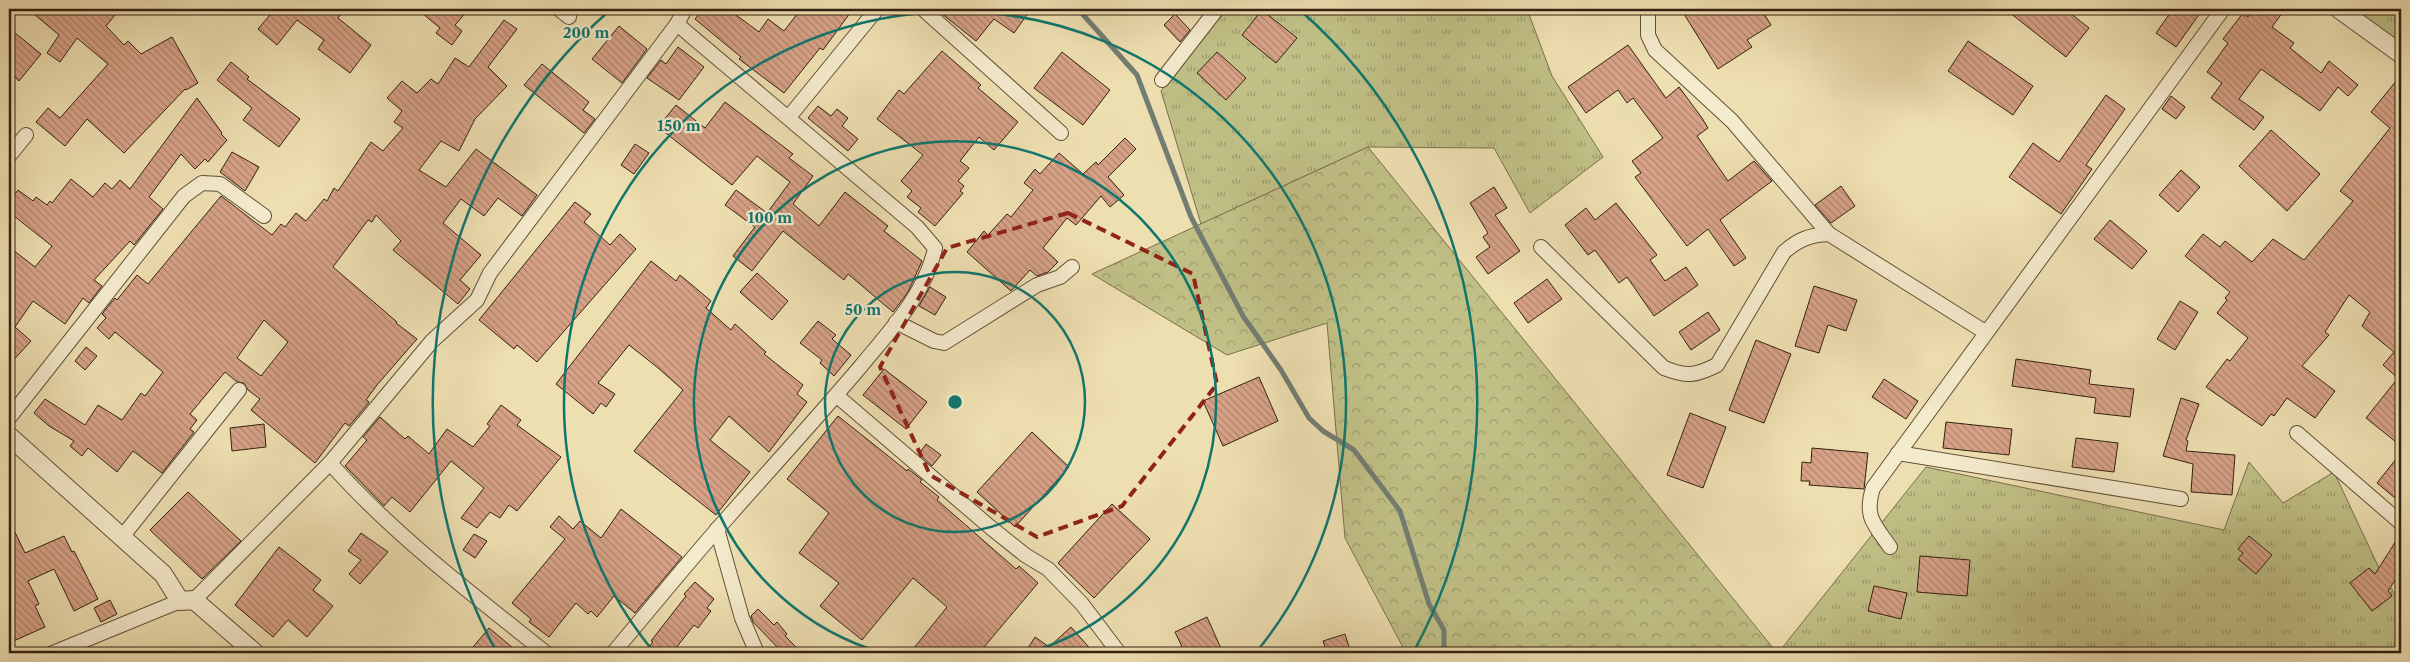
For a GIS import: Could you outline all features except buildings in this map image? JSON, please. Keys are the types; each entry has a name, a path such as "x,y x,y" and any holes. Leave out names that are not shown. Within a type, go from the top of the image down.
{"street":[{"path":"53,653 187,601 330,463 432,341 477,300 490,274 677,24 685,9"},
{"path":"788,117 876,9"},
{"path":"923,9 1061,133"},
{"path":"1162,80 1217,9"},
{"path":"1648,9 1648,35 1655,50 1732,121 1829,234 1985,332"},
{"path":"1890,546 1871,520 1868,504 1873,488 1985,332 2223,9"},
{"path":"2339,9 2401,54"},
{"path":"613,653 717,529 836,395 896,322 933,260 935,248 917,227 677,24"},
{"path":"9,156 26,135"},
{"path":"9,418 184,196 202,183 220,184 264,216"},
{"path":"1541,247 1664,368 1681,374 1698,374 1717,365 1784,252 1799,240 1813,235 1829,234"},
{"path":"896,322 934,341 944,343 1038,285 1060,277 1072,267"},
{"path":"122,537 239,390"},
{"path":"836,395 990,527 1060,579 1082,604 1119,653"},
{"path":"2297,433 2401,523"},
{"path":"9,436 163,574 187,601 255,653"},
{"path":"1898,453 2182,499"},
{"path":"330,463 364,501 402,536 546,653"},
{"path":"717,529 742,618 757,653"}],"highlighted area":[{"path":"1068,213 1193,274 1217,384 1122,506 1037,537 930,475 880,367 947,248"}],"green space":[{"path":"1223,9 1527,9 1552,76 1603,157 1530,213 1494,148 1368,147 1201,224 1161,91"},
{"path":"2351,9 2401,9 2401,45"},
{"path":"1368,147 1777,653 1406,653 1345,538 1327,323 1227,355 1092,274"},
{"path":"2249,462 2283,503 2334,472 2378,566 2401,605 2401,653 1778,653 1926,467 2224,530"}],"waterway":[{"path":"1078,9 1137,75 1191,217 1243,316 1281,370 1309,418 1323,431 1354,450 1400,511 1429,604 1444,630 1444,653"}]}
